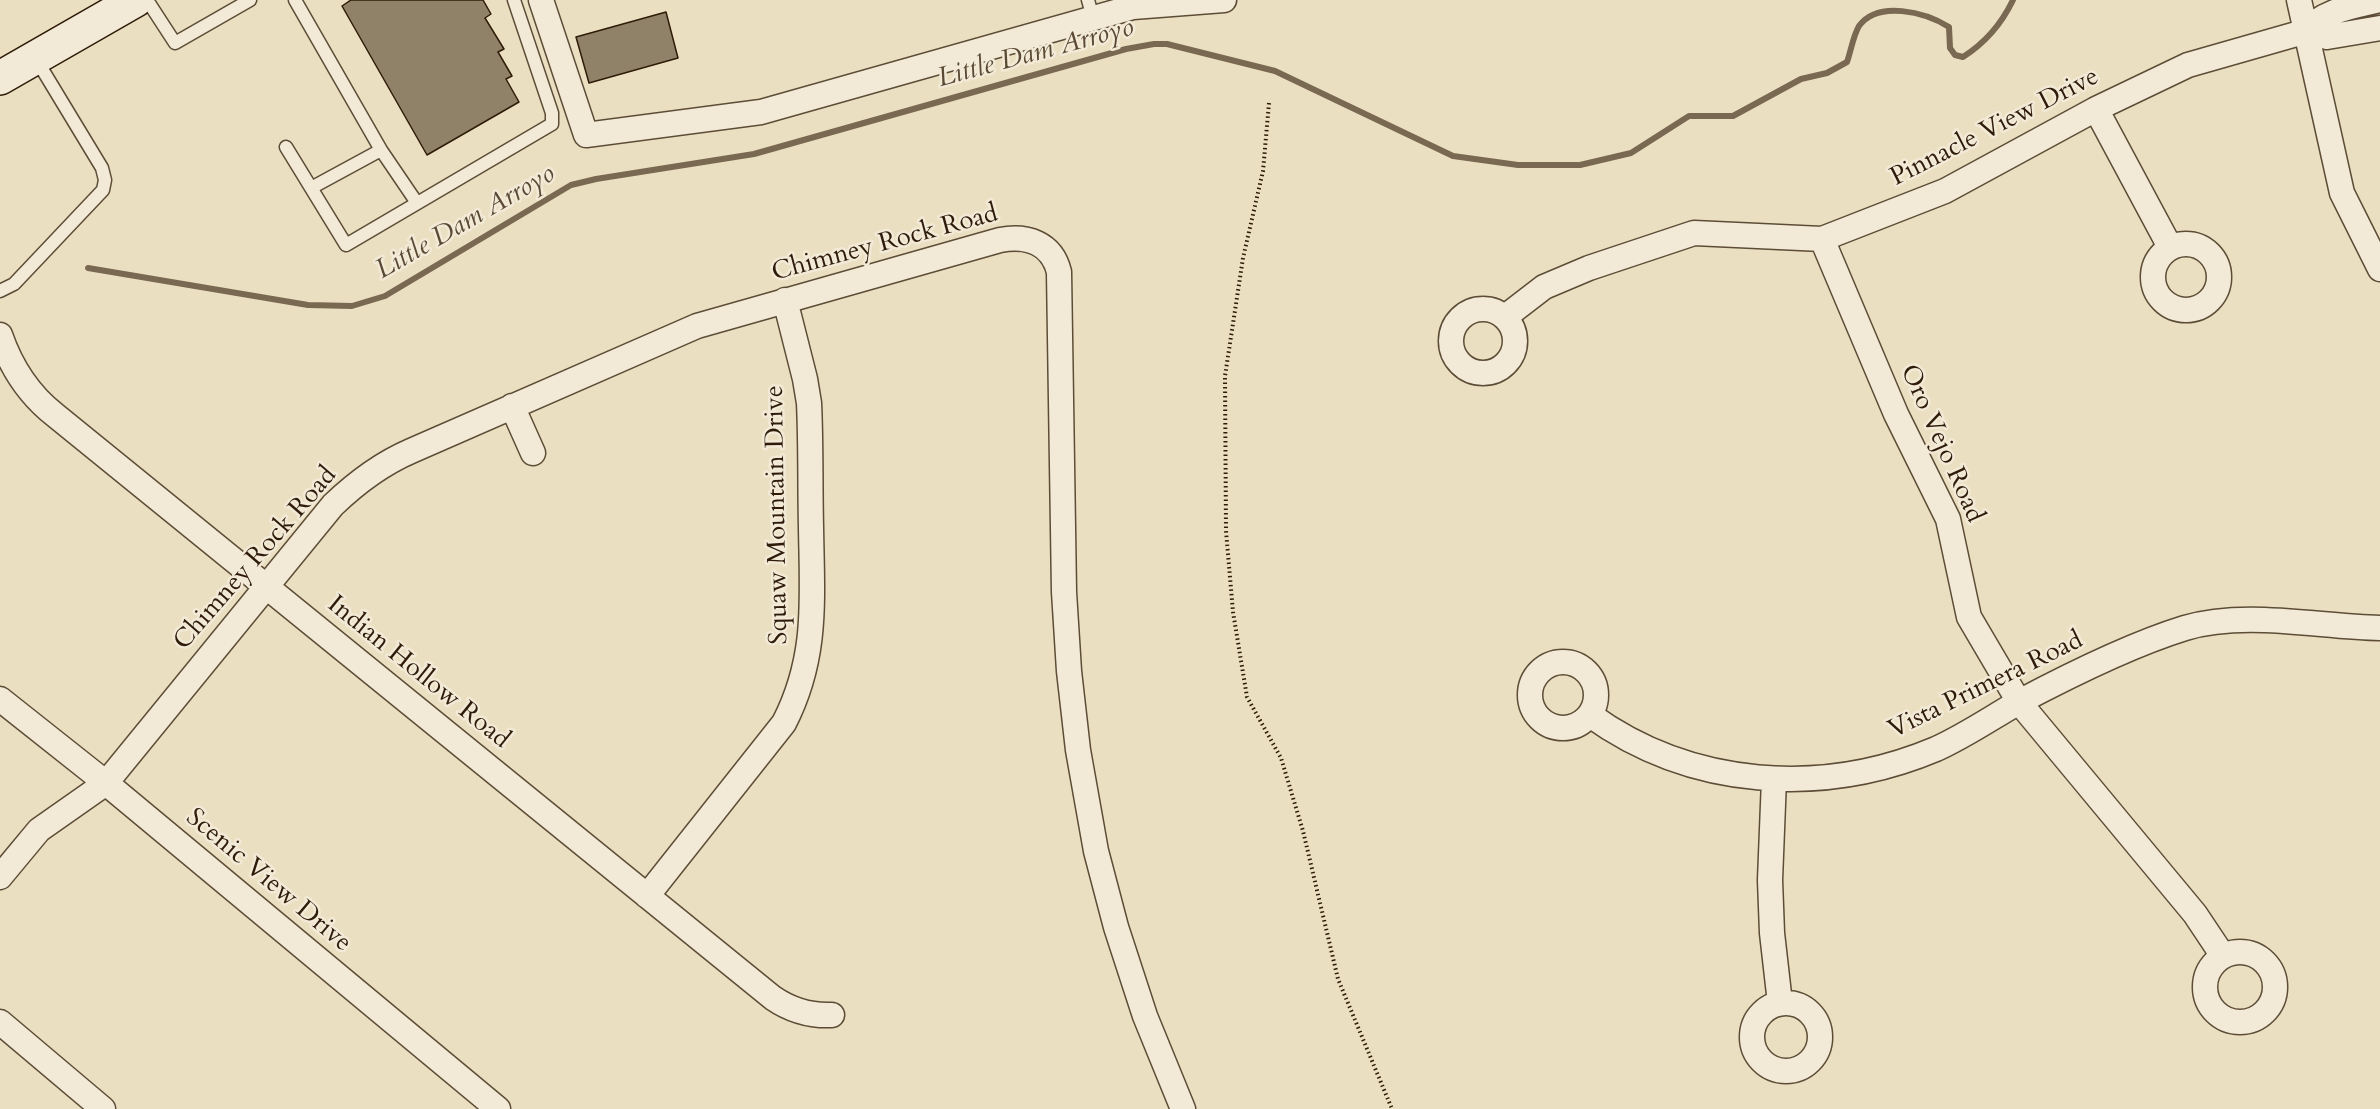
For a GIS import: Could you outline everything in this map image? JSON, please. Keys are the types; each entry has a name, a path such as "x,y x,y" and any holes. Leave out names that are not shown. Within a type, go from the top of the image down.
{"main road":[{"path":"0,78 136,0"}],"street":[{"path":"541,0 586,135 761,112 1090,9 1224,0"},
{"path":"2300,0 2342,193 2380,269"},
{"name":"Pinnacle View Drive","path":"1506,317 1544,287 1589,268 1694,233 1822,239 1945,191 2096,109 2188,66 2307,31 2313,24 2331,14 2380,0"},
{"name":"Pinnacle View Drive","path":"2307,31 2327,37 2380,28"},
{"path":"2096,109 2170,247"},
{"name":"Chimney Rock Road","path":"0,877 39,830 106,783 333,505 363,478 396,457 676,334 717,319 1009,239 1027,239 1049,251 1057,264 1060,281 1065,610 1078,750 1096,851 1116,927 1145,1016 1183,1109"},
{"name":"Oro Vejo Road","path":"1822,239 1896,414 1948,519 1969,617 2019,702 2195,914 2223,956"},
{"name":"Squaw Mountain Drive","path":"647,896 784,723 797,696 807,665 812,613 809,404 806,379 785,300"},
{"name":"Indian Hollow Road","path":"0,335 7,370 44,406 782,1005 805,1014 832,1015"},
{"path":"512,406 533,453"},
{"name":"Vista Primera Road","path":"1590,715 1622,736 1672,759 1716,771 1774,779 1837,776 1898,762 1954,740 2019,702 2104,660 2186,628 2250,621 2380,628"},
{"name":"Scenic View Drive","path":"0,699 106,783 498,1109"},
{"path":"1774,779 1770,880 1772,933 1779,1003"},
{"path":"0,1022 103,1109"}],"lane":[{"path":"147,0 175,44 250,0"},
{"path":"295,0 381,150 417,203"},
{"path":"286,147 346,245 552,124 552,113 514,0"},
{"path":"0,291 14,284 103,190 105,180 102,168 36,58"},
{"path":"311,188 381,150"}],"path":[{"path":"1269,104 1263,171 1243,258 1226,376 1226,531 1233,612 1247,697 1281,758 1303,831 1338,979 1392,1109"}],"building":[{"path":"351,0 483,0 491,14 485,18 504,49 498,52 512,76 506,79 519,102 427,155 342,6"},
{"path":"666,12 678,58 589,83 576,37"}],"waterway":[{"name":"Little Dam Arroyo","path":"88,268 308,305 352,306 385,296 571,185 754,154 1126,49 1154,44 1167,44 1275,71 1453,156 1518,165 1580,165 1631,153 1689,116 1733,116 1801,79 1827,73 1847,62 1859,26 1867,18 1878,13 1889,11 1915,13 1949,27 1950,48 1955,55 1963,57 1992,32 2004,17 2013,0"}]}
